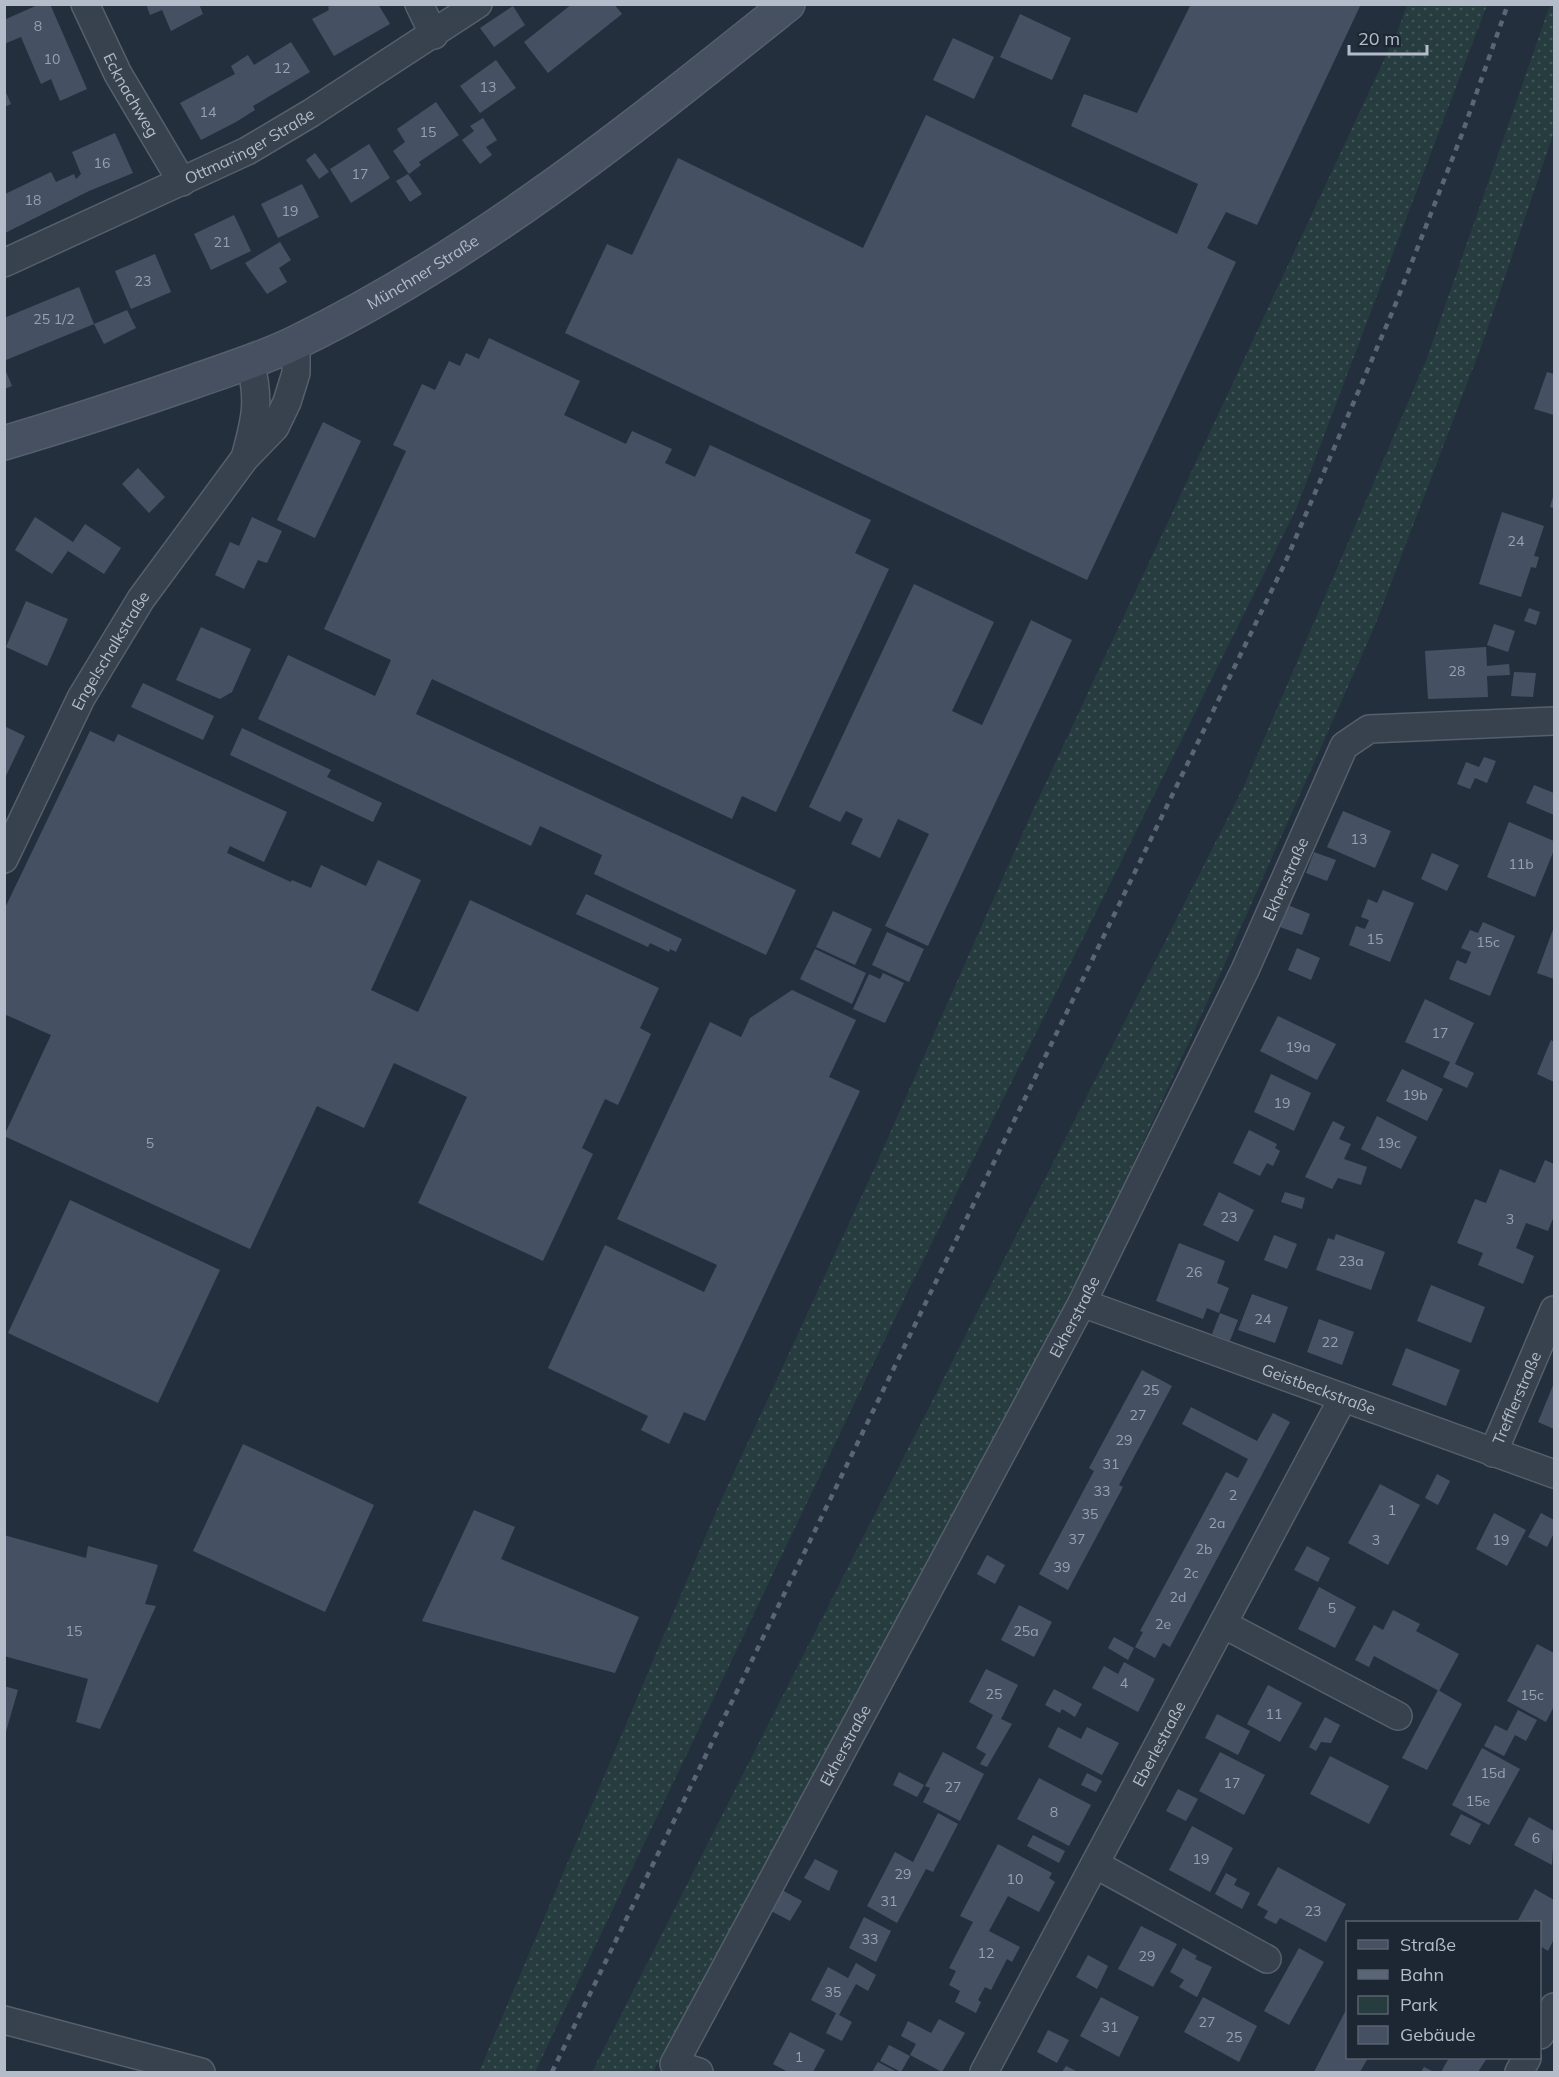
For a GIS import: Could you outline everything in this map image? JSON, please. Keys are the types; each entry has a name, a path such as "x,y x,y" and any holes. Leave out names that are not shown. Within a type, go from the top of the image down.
{"main road":[{"name":"Münchner Straße","path":"4,444 121,407 250,362 296,343 398,288 515,213 662,105 788,4"}],"street":[{"name":"Ecknachweg","path":"85,4 118,74 182,182"},
{"path":"419,4 434,35"},
{"name":"Ottmaringer Straße","path":"4,263 182,182 256,145 434,35 478,4"},
{"name":"Engelschalkstraße","path":"4,859 87,688 147,591 245,458 275,427 287,402 296,373 296,343"},
{"name":"Engelschalkstraße","path":"245,458 257,412 257,387 250,362"},
{"name":"Ekherstraße","path":"699,2073 674,2064 1082,1303 1245,970 1344,746 1368,729 1554,720"},
{"name":"Geistbeckstraße","path":"1082,1303 1554,1474"},
{"name":"Trefflerstraße","path":"1493,1453 1554,1310"},
{"name":"Eberlestraße","path":"984,2073 1343,1398"},
{"path":"1223,1624 1398,1716"},
{"path":"1095,1864 1267,1959"},
{"path":"1541,2031 1554,2007"},
{"path":"4,2020 201,2073"},
{"path":"1519,2073 1526,2059"}],"green space":[{"path":"1407,5 1487,5 1297,507 909,1289 535,2072 479,2072 718,1507 875,1167 1029,819 1398,30"},
{"path":"1550,5 1554,5 1554,132 1484,339 1374,628 1225,963 1055,1335 653,2072 592,2072 1243,788 1427,358"}],"building":[{"path":"40,4 50,4 87,89 60,101 51,79 41,84 21,37 4,44 4,20"},
{"path":"146,4 199,4 203,14 171,31 162,10 150,15"},
{"path":"333,4 378,4 390,24 334,56 312,19 329,10 328,7"},
{"path":"572,4 614,4 622,14 548,73 524,42"},
{"path":"1191,4 1361,4 1257,225 1226,212 1207,248 1236,262 1087,580 565,333 607,244 632,255 678,158 863,248 926,115 1177,234 1198,184 1071,126 1084,94 1137,113"},
{"path":"513,6 525,25 494,47 480,28"},
{"path":"1020,14 1071,38 1052,80 1000,57"},
{"path":"953,38 994,57 974,99 933,80"},
{"path":"291,42 310,72 253,106 255,110 236,122 201,140 180,103 235,74 231,66 248,55 254,65"},
{"path":"496,60 516,88 480,113 460,86"},
{"path":"4,88 11,104 4,107"},
{"path":"436,102 459,135 419,162 421,165 409,174 393,151 405,142 397,129"},
{"path":"483,118 497,140 486,147 492,155 480,164 462,140 474,131 470,126"},
{"path":"115,133 133,173 89,191 5,233 5,194 51,172 56,182 74,174 76,179 81,174 72,152"},
{"path":"369,144 390,178 351,203 330,169"},
{"path":"315,153 329,172 319,179 306,160"},
{"path":"408,174 422,194 410,202 396,181"},
{"path":"302,184 319,217 278,238 261,204"},
{"path":"234,215 251,251 211,270 194,234"},
{"path":"280,242 291,260 279,268 287,282 267,294 245,263"},
{"path":"155,254 171,292 131,309 115,271"},
{"path":"79,287 94,324 6,360 4,318"},
{"path":"127,310 136,328 104,344 94,324"},
{"path":"489,338 580,381 564,415 626,444 632,431 672,449 665,463 695,477 710,445 871,520 855,553 889,569 776,812 742,796 732,819 432,679 416,714 796,890 766,955 594,874 602,855 540,826 531,846 258,719 288,655 375,696 391,660 324,629 406,451 393,445 422,384 435,390 449,361 460,366 466,353 479,359"},
{"path":"5,369 12,386 5,389"},
{"path":"1547,372 1554,374 1554,415 1534,409"},
{"path":"323,422 361,441 315,538 277,520"},
{"path":"138,468 165,497 149,513 122,484"},
{"path":"1554,493 1554,508 1550,507"},
{"path":"1502,512 1544,526 1534,556 1539,557 1536,568 1531,567 1521,597 1479,584"},
{"path":"35,517 73,542 85,524 121,548 104,574 68,551 52,574 15,550"},
{"path":"252,517 282,531 267,563 258,560 244,589 215,575 230,542 239,546"},
{"path":"914,584 994,622 952,711 982,725 1031,620 1072,640 928,946 885,926 929,834 898,819 880,858 851,844 863,819 846,811 840,822 809,807"},
{"path":"26,601 68,619 47,666 6,647"},
{"path":"1529,608 1540,612 1536,625 1524,621"},
{"path":"1494,624 1515,631 1508,652 1487,645"},
{"path":"201,627 251,649 232,692 220,699 176,680"},
{"path":"1486,647 1487,666 1509,664 1510,675 1487,676 1488,697 1428,699 1425,651"},
{"path":"1514,672 1536,673 1533,697 1511,696"},
{"path":"143,683 214,716 203,740 131,707"},
{"path":"4,726 25,736 4,780"},
{"path":"242,728 331,770 327,777 382,803 373,822 230,755"},
{"path":"90,731 114,742 118,734 287,812 264,862 230,846 227,853 291,882 292,880 311,888 321,865 366,886 378,860 421,880 371,990 418,1012 470,900 659,988 640,1028 651,1034 618,1105 605,1099 582,1148 593,1154 543,1261 418,1203 467,1097 394,1063 364,1128 317,1106 250,1249 4,1136 51,1035 4,1014 4,910"},
{"path":"1484,757 1496,761 1487,783 1475,778 1470,789 1457,784 1466,762 1479,767"},
{"path":"1534,785 1554,793 1554,815 1526,803"},
{"path":"1343,811 1391,831 1375,868 1327,847"},
{"path":"1509,822 1554,841 1554,850 1535,897 1487,877"},
{"path":"1314,852 1336,860 1327,881 1306,873"},
{"path":"1432,853 1459,865 1447,891 1421,879"},
{"path":"1383,890 1414,903 1390,962 1349,945 1356,926 1365,929 1369,920 1361,917 1368,899 1377,903"},
{"path":"586,894 682,939 676,952 670,949 669,952 650,943 648,947 576,914"},
{"path":"1288,905 1310,914 1302,935 1280,927"},
{"path":"833,911 872,929 855,965 816,947"},
{"path":"1483,922 1515,936 1490,996 1449,979 1457,960 1466,964 1471,952 1461,948 1470,930 1478,933"},
{"path":"1554,927 1554,979 1537,973"},
{"path":"887,932 924,949 909,982 872,965"},
{"path":"1297,948 1320,958 1311,980 1288,970"},
{"path":"815,949 866,973 852,1004 800,979"},
{"path":"883,973 904,983 885,1023 853,1009 869,974 880,979"},
{"path":"792,990 856,1020 829,1077 860,1091 705,1421 684,1412 669,1444 641,1430 648,1416 548,1368 605,1245 704,1292 717,1265 617,1219 710,1022 741,1037 750,1018"},
{"path":"1425,999 1474,1023 1455,1064 1474,1073 1467,1088 1443,1077 1450,1062 1405,1042"},
{"path":"1278,1016 1336,1044 1317,1080 1260,1051"},
{"path":"1551,1040 1554,1042 1554,1082 1537,1074"},
{"path":"1402,1069 1443,1089 1427,1121 1386,1101"},
{"path":"1271,1074 1311,1093 1294,1131 1254,1112"},
{"path":"1377,1116 1417,1137 1401,1169 1361,1149"},
{"path":"1333,1121 1345,1127 1339,1139 1351,1144 1344,1159 1367,1167 1361,1185 1338,1178 1332,1189 1305,1177"},
{"path":"1249,1130 1277,1144 1275,1148 1280,1151 1273,1166 1267,1163 1260,1176 1233,1163"},
{"path":"1545,1160 1554,1164 1554,1216 1548,1231 1526,1223 1516,1248 1534,1256 1523,1284 1478,1265 1483,1253 1457,1243 1475,1199 1486,1203 1500,1169 1535,1183"},
{"path":"1219,1192 1254,1210 1238,1242 1203,1225"},
{"path":"1285,1192 1305,1198 1302,1209 1281,1202"},
{"path":"70,1200 220,1270 158,1403 8,1333"},
{"path":"1336,1234 1385,1252 1371,1290 1316,1270 1328,1238 1334,1240"},
{"path":"1274,1235 1297,1244 1287,1269 1264,1260"},
{"path":"1179,1243 1225,1261 1217,1283 1229,1288 1219,1313 1207,1308 1203,1319 1156,1301"},
{"path":"1431,1285 1485,1307 1471,1343 1417,1321"},
{"path":"1252,1294 1288,1307 1275,1343 1238,1330"},
{"path":"1220,1313 1238,1320 1230,1341 1212,1334"},
{"path":"1319,1319 1354,1332 1342,1365 1307,1352"},
{"path":"1406,1348 1460,1370 1446,1406 1392,1385"},
{"path":"1142,1370 1172,1386 1119,1485 1123,1487 1068,1590 1039,1574 1094,1471 1089,1468"},
{"path":"1554,1383 1554,1429 1538,1422"},
{"path":"1191,1407 1257,1441 1273,1413 1290,1422 1170,1647 1163,1643 1155,1658 1135,1647 1143,1632 1140,1631 1226,1472 1238,1478 1248,1459 1182,1424"},
{"path":"243,1444 374,1505 325,1612 193,1551"},
{"path":"1437,1474 1450,1481 1438,1505 1425,1498"},
{"path":"1380,1484 1420,1505 1388,1565 1348,1543"},
{"path":"474,1510 515,1527 501,1559 639,1617 615,1673 422,1621"},
{"path":"1494,1513 1526,1530 1507,1566 1476,1549"},
{"path":"1541,1513 1554,1520 1554,1533 1547,1547 1528,1537"},
{"path":"4,1535 86,1558 88,1546 158,1565 145,1604 156,1606 100,1729 76,1722 88,1679 4,1656"},
{"path":"1307,1546 1330,1558 1318,1582 1294,1570"},
{"path":"987,1555 1005,1565 995,1584 977,1574"},
{"path":"1319,1587 1356,1607 1335,1648 1298,1629"},
{"path":"1019,1605 1052,1622 1034,1657 1001,1640"},
{"path":"1393,1610 1420,1624 1416,1631 1459,1654 1439,1691 1374,1656 1369,1667 1355,1660 1374,1625 1383,1630"},
{"path":"1114,1637 1134,1648 1128,1660 1108,1648"},
{"path":"1537,1644 1554,1653 1554,1706 1546,1722 1507,1701"},
{"path":"1124,1662 1155,1679 1138,1712 1092,1688 1104,1666 1118,1674"},
{"path":"986,1669 1018,1685 1001,1719 1012,1724 987,1767 980,1764 986,1754 976,1748 993,1715 969,1702"},
{"path":"1268,1685 1302,1703 1280,1742 1247,1724"},
{"path":"4,1686 18,1690 5,1735 4,1735"},
{"path":"1054,1689 1082,1704 1075,1717 1062,1709 1060,1713 1045,1705"},
{"path":"1438,1690 1462,1704 1427,1770 1402,1758"},
{"path":"1518,1710 1537,1720 1526,1741 1515,1735 1504,1756 1484,1746 1495,1725 1507,1731"},
{"path":"1217,1714 1250,1731 1238,1755 1205,1738"},
{"path":"1325,1717 1340,1725 1331,1743 1321,1742 1316,1751 1309,1747"},
{"path":"1058,1727 1081,1739 1087,1727 1119,1743 1102,1775 1048,1747"},
{"path":"1482,1748 1520,1769 1489,1825 1452,1805"},
{"path":"943,1752 984,1774 960,1821 923,1802 930,1788 925,1786"},
{"path":"1220,1752 1265,1775 1244,1815 1199,1791"},
{"path":"1330,1756 1389,1786 1369,1824 1310,1794"},
{"path":"899,1772 924,1785 917,1797 893,1785"},
{"path":"1087,1773 1102,1781 1096,1792 1081,1785"},
{"path":"1039,1778 1091,1805 1069,1846 1017,1819"},
{"path":"1178,1789 1198,1799 1186,1821 1166,1811"},
{"path":"938,1813 958,1824 933,1872 926,1869 897,1923 867,1906 895,1852 913,1862"},
{"path":"1461,1814 1481,1824 1470,1845 1450,1835"},
{"path":"1529,1817 1554,1831 1552,1865 1514,1845"},
{"path":"1192,1826 1233,1848 1210,1892 1169,1870"},
{"path":"1033,1835 1065,1851 1059,1863 1027,1846"},
{"path":"998,1844 1052,1873 1049,1878 1055,1882 1039,1912 1008,1896 989,1931 1020,1947 1012,1962 1007,1959 991,1990 985,1987 978,2000 981,2002 976,2013 955,2002 960,1991 949,1985 956,1971 949,1968 973,1922 960,1916"},
{"path":"815,1859 838,1871 829,1891 804,1878"},
{"path":"1278,1867 1346,1904 1326,1942 1280,1918 1276,1924 1264,1918 1268,1911 1257,1905"},
{"path":"1226,1873 1237,1879 1234,1885 1250,1893 1242,1909 1215,1894"},
{"path":"1535,1889 1554,1900 1554,1939 1548,1951 1541,1947 1541,1921 1518,1920"},
{"path":"782,1890 802,1901 790,1921 771,1911"},
{"path":"864,1917 891,1931 876,1962 849,1948"},
{"path":"1141,1926 1177,1944 1153,1987 1118,1969"},
{"path":"1183,1948 1197,1956 1195,1959 1212,1967 1197,1997 1179,1987 1184,1980 1170,1972"},
{"path":"1299,1948 1324,1962 1289,2025 1264,2011"},
{"path":"1088,1955 1108,1966 1097,1989 1076,1977"},
{"path":"856,1963 876,1975 868,1991 856,1984 839,2015 852,2022 842,2041 826,2033 836,2013 811,2000 828,1967 848,1978"},
{"path":"1101,1997 1139,2017 1119,2057 1080,2036"},
{"path":"1203,1997 1257,2026 1239,2062 1184,2032"},
{"path":"1346,2010 1346,2059 1367,2059 1360,2072 1314,2072"},
{"path":"939,2019 965,2033 942,2072 910,2055 916,2044 901,2036 908,2021 931,2033"},
{"path":"1048,2030 1069,2040 1057,2063 1037,2052"},
{"path":"790,2032 825,2050 813,2072 788,2072 773,2064"},
{"path":"889,2045 910,2056 901,2072 880,2061"},
{"path":"1448,2059 1486,2059 1478,2072 1441,2072"},
{"path":"878,2062 897,2072 872,2072"},
{"path":"1066,2066 1078,2072 1062,2072"},
{"path":"1424,2067 1434,2072 1421,2072"}],"railway":[{"path":"552,2072 1285,563 1394,308 1462,134 1508,4"}]}
